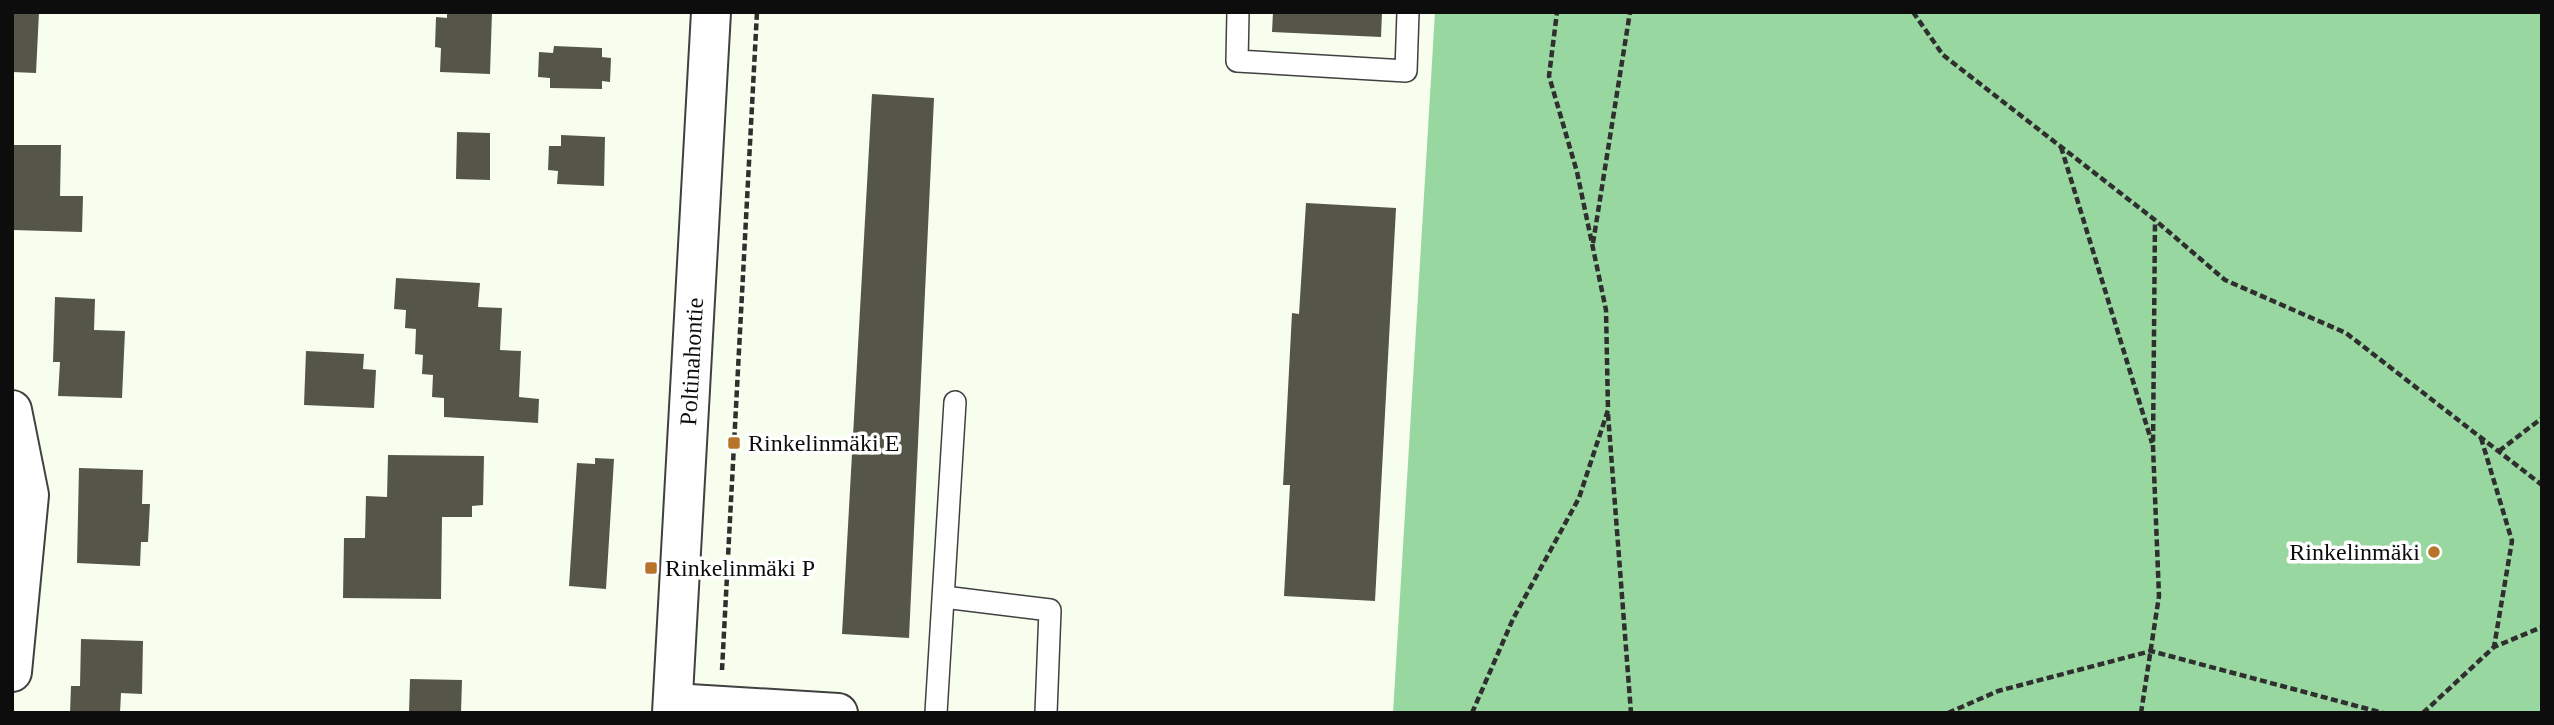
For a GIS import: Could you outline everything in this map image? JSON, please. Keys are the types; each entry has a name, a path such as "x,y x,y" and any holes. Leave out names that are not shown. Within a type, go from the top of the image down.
{"street":[{"name":"Poltinahontie","path":"673,708 711,12"},
{"path":"12,410 29,495 12,672"},
{"path":"673,708 720,705 838,713"}],"lane":[{"path":"1238,12 1237,61 1406,71 1408,12"},
{"path":"936,713 955,402"},
{"path":"944,597 1050,610 1046,713"}],"path":[{"path":"720,705 757,12"},
{"path":"1558,12 1549,76 1577,172 1605,310 1608,410 1631,713"},
{"path":"1592,247 1630,12"},
{"path":"1913,12 1943,55 2155,220 2225,280 2346,333 2542,485"},
{"path":"2061,147 2153,447"},
{"path":"2141,713 2159,596 2153,447 2155,220"},
{"path":"1472,713 1513,620 1579,498 1608,410"},
{"path":"2499,452 2542,418"},
{"path":"2482,438 2512,541 2494,647"},
{"path":"2423,713 2494,647 2542,627"},
{"path":"1948,713 1998,691 2151,651 2383,713"}],"green space":[{"path":"1435,12 2542,12 2542,713 1393,713"}],"building":[{"path":"12,12 39,12 36,73 12,72"},
{"path":"447,12 492,12 490,74 440,72 441,48 435,47 436,17 447,18"},
{"path":"1273,12 1382,12 1381,37 1272,32"},
{"path":"554,46 602,48 602,57 611,58 610,82 602,81 602,89 550,88 550,78 538,77 539,52 553,53"},
{"path":"872,94 934,98 909,638 842,634"},
{"path":"457,132 490,133 490,180 456,179"},
{"path":"561,135 605,137 604,186 557,184 558,171 548,170 549,146 561,146"},
{"path":"12,145 61,145 60,196 83,196 82,232 12,230"},
{"path":"1306,203 1396,208 1375,601 1284,596 1290,485 1283,485 1292,313 1299,314"},
{"path":"396,278 480,283 478,307 502,308 500,350 521,351 519,397 539,399 538,423 444,417 444,398 432,397 433,375 422,374 423,355 415,354 416,329 405,328 406,310 394,309"},
{"path":"55,297 95,299 94,330 125,331 122,398 58,396 60,362 53,362"},
{"path":"306,351 364,354 363,369 376,370 374,408 304,405"},
{"path":"388,455 484,456 483,505 472,506 472,517 442,517 441,599 343,598 344,538 365,538 366,496 387,497"},
{"path":"595,458 614,459 606,589 569,586 577,463 595,464"},
{"path":"79,468 143,470 142,504 150,504 148,542 141,542 140,566 77,563"},
{"path":"81,639 143,641 142,694 121,693 120,713 70,713 71,686 80,686"},
{"path":"410,679 462,680 461,713 409,713"}],"place":[{"name":"Rinkelinmäki E","path":"734,443"},
{"name":"Rinkelinmäki","path":"2434,552"},
{"name":"Rinkelinmäki P","path":"651,568"}]}
